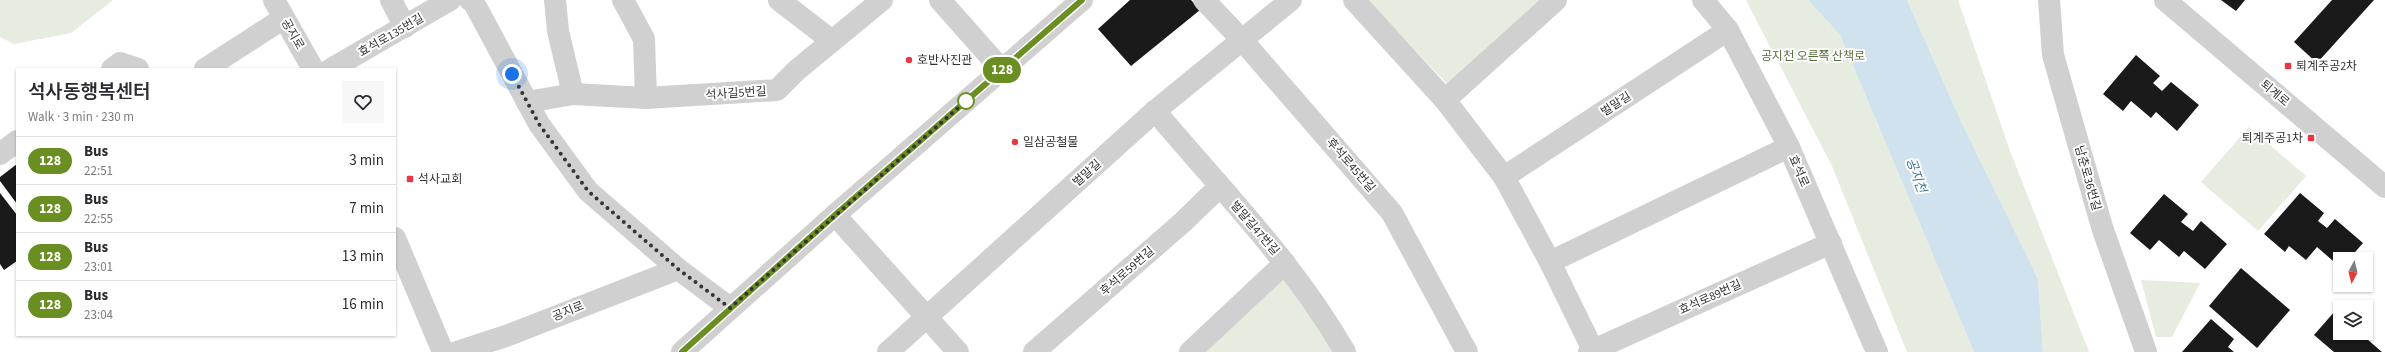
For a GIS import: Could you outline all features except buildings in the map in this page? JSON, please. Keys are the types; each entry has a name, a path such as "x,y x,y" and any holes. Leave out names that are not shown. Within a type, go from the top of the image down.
{"street":[{"path":"391,0 405,27"},
{"name":"효석로135번길","path":"333,68 450,0"},
{"path":"470,0 474,3 539,124 588,191 678,269 730,308"},
{"path":"555,0 558,31 573,94"},
{"path":"623,0 644,38 646,98"},
{"path":"779,0 832,41"},
{"name":"석사길5번길","path":"527,102 573,94 646,98 777,90 832,41 882,0"},
{"path":"940,0 1002,70"},
{"path":"682,352 835,215 1082,0"},
{"name":"후석로45번길","path":"1204,0 1242,40 1392,213 1467,352"},
{"name":"벌말길","path":"888,352 1155,111 1291,0"},
{"path":"1354,0 1445,100 1504,177 1550,262 1592,351"},
{"path":"1445,100 1556,0"},
{"name":"효석로","path":"1703,0 1728,30 1789,148 1831,243 1873,350"},
{"name":"남춘로36번길","path":"2049,0 2053,55 2102,227 2146,352"},
{"name":"퇴계로","path":"2165,0 2385,187"},
{"path":"206,68 279,9"},
{"name":"공지로","path":"279,9 312,68"},
{"name":"벌말길","path":"1504,177 1728,30"},
{"path":"113,68 120,63 135,68"},
{"name":"벌말길47번길","path":"1155,111 1285,264 1326,319 1345,352"},
{"path":"0,154 16,142"},
{"path":"1550,262 1789,148"},
{"name":"후석로59번길","path":"1034,352 1183,222 1219,187"},
{"path":"835,215 958,352"},
{"path":"396,240 443,352"},
{"name":"효석로89번길","path":"1592,351 1831,243"},
{"path":"1190,352 1285,264"},
{"name":"공지로","path":"457,352 506,336 678,269"}],"green space":[{"path":"0,0 113,0 71,33 14,44 0,37"},
{"path":"1367,0 1543,0 1447,84"},
{"name":"공지천 오른쪽 산책로","path":"1746,0 1808,0 1840,35 1974,352 1907,352 1832,166"},
{"path":"1907,0 1958,0 2010,151 2089,352 2043,352 2038,279 1959,117"},
{"path":"2249,127 2306,176 2258,231 2201,182"},
{"path":"1282,277 1317,314 1336,352 1197,352"},
{"path":"2141,280 2200,283 2172,337 2156,337"}],"water":[{"name":"공지천","path":"1808,0 1907,0 1959,117 2038,279 2043,352 1974,352 1840,35"}],"bus line":[{"name":"128","path":"682,352 835,215 1082,0"}],"place":[{"name":"호반사진관","path":"909,60"},
{"name":"퇴계주공2차","path":"2288,66"},
{"name":"퇴계주공1차","path":"2311,138"},
{"name":"일삼공철물","path":"1015,142"},
{"name":"석사교회","path":"410,179"}],"route":[{"path":"512,74 539,124 588,191 678,269 730,308 966,101"}]}
